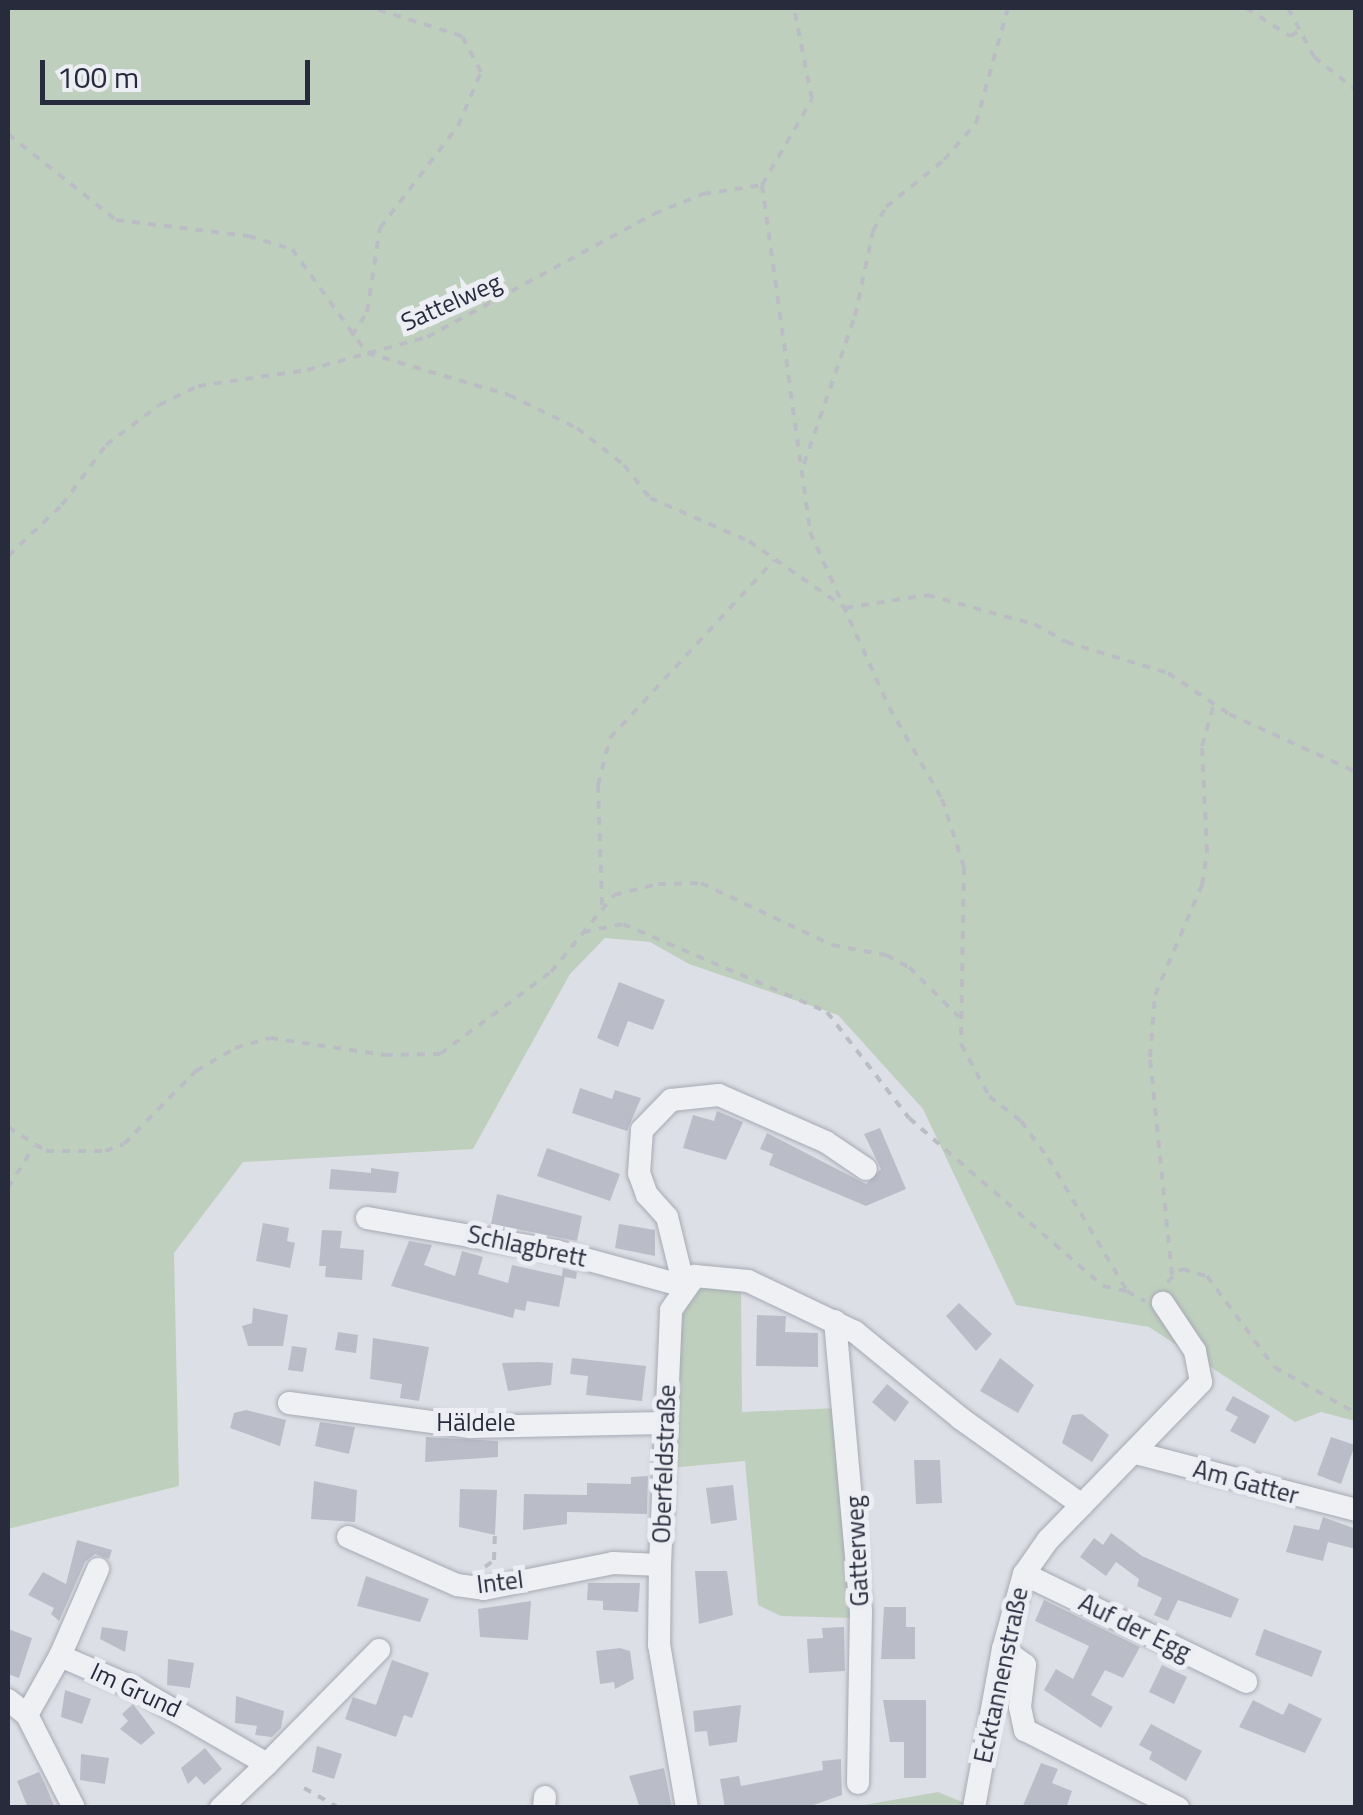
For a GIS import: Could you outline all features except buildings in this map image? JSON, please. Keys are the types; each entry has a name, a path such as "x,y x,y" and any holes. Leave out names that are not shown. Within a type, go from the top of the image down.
{"street":[{"path":"866,1170 826,1142 719,1095 671,1100 642,1130 639,1173 646,1194 667,1217 684,1286 695,1276 729,1276 835,1321 1082,1504"},
{"name":"Schlagbrett","path":"367,1218 556,1251 684,1286"},
{"name":"Oberfeldstraße","path":"684,1286 672,1310 664,1423 659,1646 688,1808"},
{"name":"Ecktannenstraße","path":"974,1808 1002,1649 1024,1574 1082,1504 1136,1453 1201,1382 1195,1351 1163,1303"},
{"name":"Gatterweg","path":"835,1321 861,1611 858,1783"},
{"name":"Häldele","path":"289,1404 470,1427 664,1423"},
{"name":"Am Gatter","path":"1136,1453 1356,1510"},
{"name":"Intel","path":"348,1537 457,1585 484,1589 613,1564 660,1565"},
{"path":"60,1656 98,1570"},
{"name":"Auf der Egg","path":"1024,1574 1246,1682"},
{"path":"1002,1649 1025,1665 1020,1707 1024,1730 1178,1808"},
{"path":"221,1808 379,1650"},
{"name":"Im Grund","path":"27,1715 60,1656 200,1721 266,1764"},
{"path":"8,1700 27,1715 74,1808"}],"path":[{"path":"352,336 367,312 380,228 458,126 481,72 462,36 373,8"},
{"path":"794,8 812,99 762,185 810,532 890,707 942,799 959,848 966,904 961,1044 990,1096 1021,1121 1048,1158 1127,1291 1140,1301 1163,1303 1172,1275 1150,1057 1154,995 1202,885 1208,852 1202,746 1214,704"},
{"path":"803,468 855,316 873,231 886,206 944,160 976,123 1008,8"},
{"path":"1246,8 1290,36 1299,31"},
{"path":"1288,8 1314,56 1356,90"},
{"path":"8,134 116,220 248,236 292,249 367,354 509,395 577,428 624,465 650,498 749,541 845,608 927,596 955,601 1168,673 1214,704 1356,772"},
{"name":"Sattelweg","path":"8,556 62,505 106,446 159,405 198,386 367,354 427,336 654,214 703,194 762,185"},
{"path":"602,908 598,785 610,738 774,560"},
{"path":"8,1127 34,1146 86,1155 124,1144 196,1071 235,1048 270,1038 385,1054 440,1054 551,972 602,908 623,892 701,884 832,945 898,960 959,1017"},
{"path":"583,932 622,924 826,1012 908,1118 1103,1286 1127,1291"},
{"path":"8,1188 34,1146"},
{"path":"1172,1275 1194,1267 1208,1276 1274,1367 1356,1413"},
{"path":"470,1569 494,1560 495,1535"},
{"path":"304,1788 339,1808"},
{"path":"321,1808 328,1801"}],"green space":[{"path":"8,8 1355,8 1355,1421 1321,1412 1295,1422 1149,1327 1016,1305 923,1109 838,1015 689,964 650,942 605,938 570,974 473,1149 243,1162 174,1253 179,1486 8,1529"},
{"path":"710,1285 741,1287 742,1412 839,1408 854,1618 781,1616 758,1605 745,1461 670,1468 676,1330 694,1291"},
{"path":"938,1792 974,1807 847,1808"}]}
